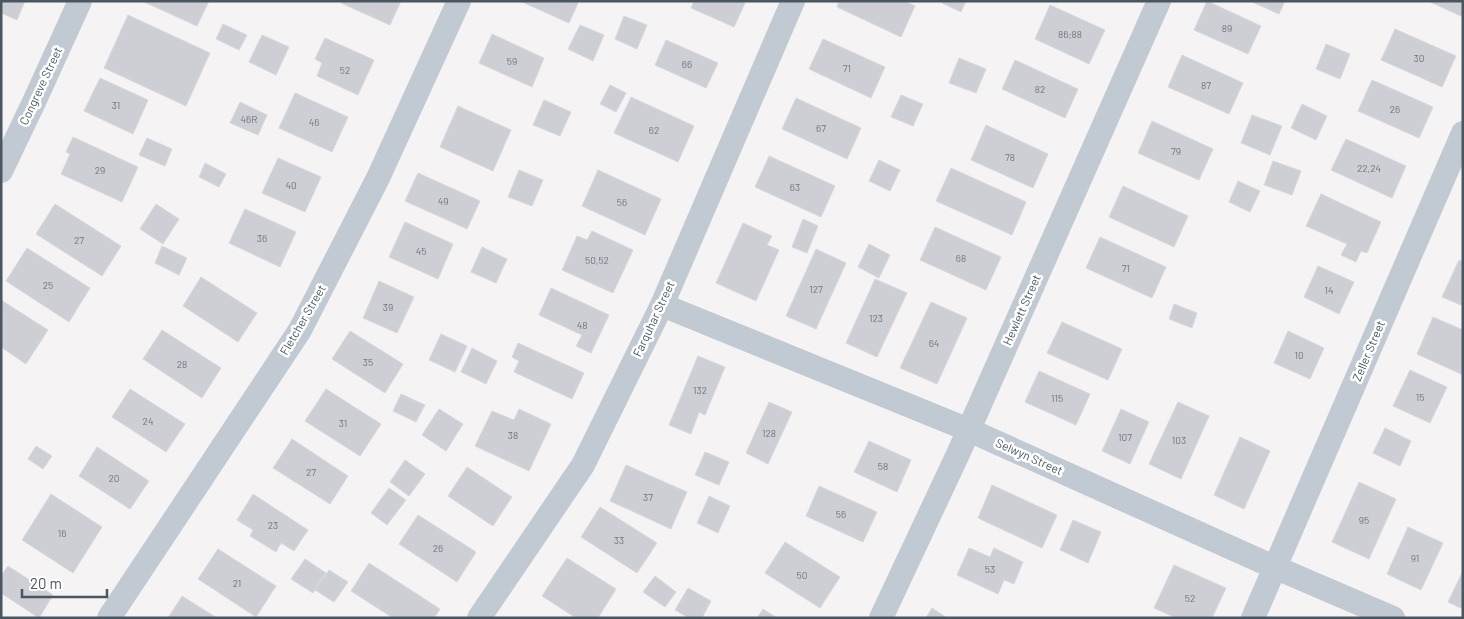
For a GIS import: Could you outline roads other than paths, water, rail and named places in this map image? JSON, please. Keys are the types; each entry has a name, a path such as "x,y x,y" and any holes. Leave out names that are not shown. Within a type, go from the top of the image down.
{"street":[{"name":"Congreve Street","path":"1,171 80,1"},
{"name":"Fletcher Street","path":"109,618 300,330 378,178 458,1"},
{"name":"Farquhar Street","path":"479,618 583,465 662,305 793,1"},
{"name":"Hewlett Street","path":"881,618 916,546 1159,1"},
{"name":"Zeller Street","path":"1253,618 1463,133"},
{"name":"Selwyn Street","path":"662,305 968,430 1392,618"}]}
